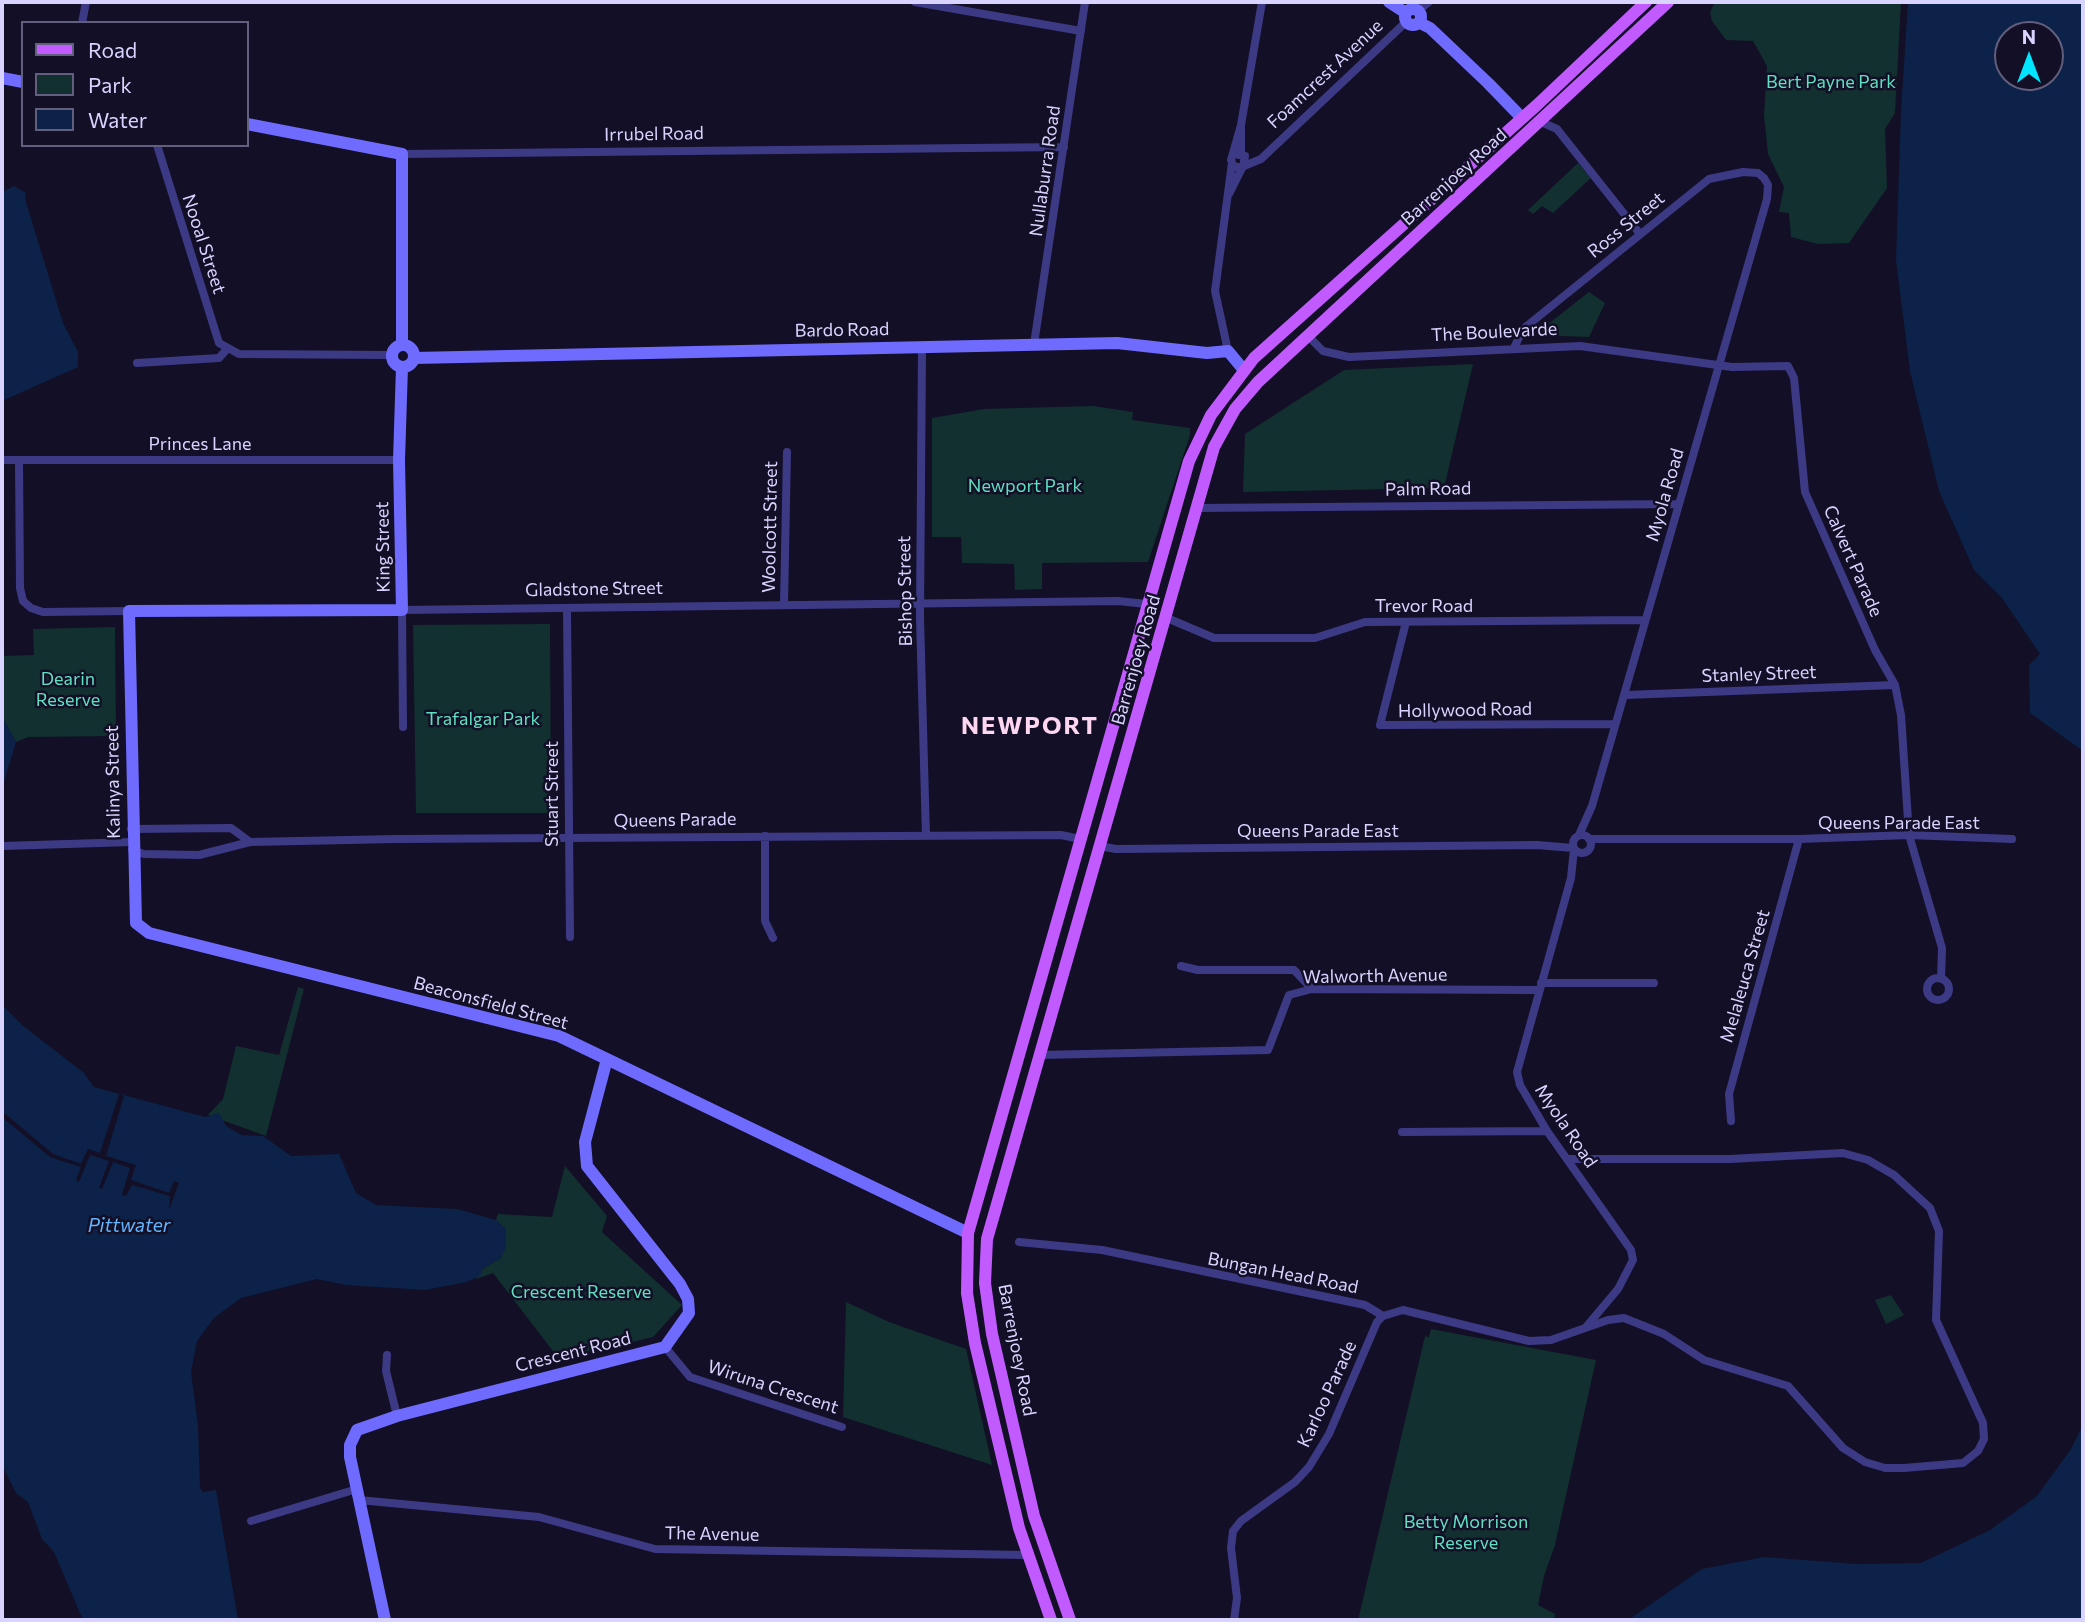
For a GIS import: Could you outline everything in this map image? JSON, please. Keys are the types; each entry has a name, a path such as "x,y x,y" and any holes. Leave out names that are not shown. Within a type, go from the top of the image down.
{"main road":[{"name":"Barrenjoey Road","path":"1051,1620 1027,1555 975,1343 967,1293 968,1233 1146,604 1200,435 1243,369 1281,332 1522,118 1647,2"},
{"name":"Barrenjoey Road","path":"1070,1620 1034,1516 992,1334 985,1283 987,1239 1214,447 1235,409 1258,382 1668,2"},
{"path":"1281,332 1308,336 1306,327 1310,305"},
{"path":"1243,369 1258,382"},
{"name":"Palm Road","path":"1177,503 1198,508"},
{"path":"1146,604 1167,618"},
{"name":"Queens Parade","path":"1080,839 1099,846"},
{"name":"Beaconsfield Street","path":"968,1233 987,1239"}],"street":[{"path":"82,21 86,2"},
{"path":"915,2 1081,31"},
{"name":"Nullaburra Road","path":"1034,344 1085,2"},
{"path":"1243,369 1228,351 1215,291 1229,194 1240,160 1241,125 1262,2"},
{"path":"1389,2 1430,28 1522,118"},
{"name":"Foamcrest Avenue","path":"1240,160 1255,163 1429,2"},
{"path":"2,78 21,82"},
{"path":"1541,122 1557,129 1640,233"},
{"name":"Irrubel Road","path":"248,124 402,154 1064,147"},
{"name":"Nooal Street","path":"158,147 219,343 227,349"},
{"path":"136,363 219,358 227,349 239,354 397,350 412,350 414,358 411,363 402,367 396,364 397,350 402,154"},
{"name":"Ross Street","path":"1514,348 1523,329 1709,179 1735,173 1758,173 1766,181 1768,193"},
{"name":"Myola Road","path":"1586,1328 1618,1289 1633,1260 1631,1250 1547,1131 1520,1085 1517,1072 1571,878 1575,843 1592,806 1625,695 1768,193"},
{"name":"The Boulevarde","path":"1308,336 1323,351 1349,357 1580,346 1718,364"},
{"name":"Bardo Road","path":"414,358 1140,343 1207,353 1228,351"},
{"name":"Bishop Street","path":"922,347 921,604 926,836"},
{"name":"Calvert Parade","path":"1718,364 1732,367 1782,364 1791,369 1805,492 1875,650 1895,685 1901,715 1909,835 1942,948 1941,979"},
{"name":"King Street","path":"402,367 399,460 403,727"},
{"name":"Woolcott Street","path":"784,604 787,452"},
{"name":"Princes Lane","path":"2,460 399,460"},
{"name":"Gladstone Street","path":"19,460 20,588 23,601 31,608 43,612 1118,601 1146,604"},
{"name":"Palm Road","path":"1198,508 1679,504"},
{"name":"Stuart Street","path":"567,608 570,937"},
{"name":"Kalinya Street","path":"129,611 132,868"},
{"name":"Trevor Road","path":"1167,618 1214,638 1315,638 1354,624 1645,620"},
{"name":"Hollywood Road","path":"1406,622 1380,725 1615,724"},
{"name":"Stanley Street","path":"1625,695 1895,685"},
{"name":"Myola Road","path":"1571,878 1586,851 1592,806"},
{"name":"Queens Parade","path":"2,846 132,840 231,828 250,842"},
{"name":"Queens Parade","path":"132,840 144,854 199,855 250,842 765,836 1061,835 1080,839"},
{"name":"Queens Parade East","path":"1099,846 1130,849 1537,845 1575,843 1589,838 1617,841 1909,835 2012,839"},
{"path":"765,836 765,921 773,938"},
{"name":"Melaleuca Street","path":"1731,1121 1729,1094 1799,839"},
{"name":"Queens Parade East","path":"1586,851 1617,841"},
{"path":"1575,843 1586,851"},
{"name":"Beaconsfield Street","path":"132,868 134,918 140,929 149,933 559,1036 968,1233"},
{"path":"1181,966 1198,970 1294,970 1312,989"},
{"name":"Walworth Avenue","path":"1039,1055 1268,1050 1289,995 1312,989 1654,983"},
{"path":"607,1059 585,1142 587,1166 680,1284 688,1299 689,1313 685,1323 665,1347"},
{"path":"1402,1132 1547,1131"},
{"path":"1383,1317 1403,1310 1529,1341 1551,1340 1624,1318 1638,1321 1704,1360 1788,1386 1843,1448 1865,1462 1885,1468 1963,1463 1978,1451 1984,1439 1983,1423 1936,1320 1939,1231 1930,1208 1894,1175 1868,1160 1843,1153 1730,1158 1569,1160"},
{"name":"Bungan Head Road","path":"1020,1242 1102,1250 1365,1305 1383,1317"},
{"name":"Karloo Parade","path":"1234,1620 1237,1598 1231,1548 1233,1531 1241,1521 1295,1482 1309,1467 1329,1434 1377,1322 1383,1317"},
{"name":"Crescent Road","path":"385,1620 350,1457 353,1438 363,1426 665,1347"},
{"name":"Wiruna Crescent","path":"665,1347 690,1377 842,1427"},
{"path":"387,1354 386,1371 397,1416"},
{"name":"The Avenue","path":"251,1521 358,1495 539,1517 654,1549 1027,1555"}],"green space":[{"name":"Bert Payne Park","path":"1715,2 1901,2 1895,113 1885,129 1887,188 1849,243 1818,244 1791,237 1789,213 1779,212 1784,187 1768,154 1764,115 1767,66 1753,41 1726,40 1712,21 1710,12"},
{"path":"1578,163 1591,178 1553,213 1542,206 1533,214 1528,210"},
{"path":"1589,292 1605,303 1589,337 1534,335"},
{"path":"1473,364 1444,488 1243,492 1245,434 1344,370"},
{"name":"Newport Park","path":"1093,406 1133,412 1132,420 1190,428 1148,562 1042,563 1042,589 1015,590 1014,564 962,563 961,537 932,537 932,418 984,409"},
{"name":"Trafalgar Park","path":"550,624 551,813 416,813 413,625"},
{"name":"Dearin Reserve","path":"115,627 116,736 28,737 16,742 2,717 2,656 34,655 33,629"},
{"path":"298,987 304,989 266,1136 208,1115 223,1099 236,1046 279,1055"},
{"name":"Crescent Reserve","path":"565,1166 607,1216 602,1232 682,1305 653,1337 559,1359 493,1273 476,1279 482,1269 501,1258 506,1229 496,1220 498,1214 552,1217"},
{"path":"1891,1295 1904,1315 1886,1324 1875,1300"},
{"path":"846,1302 889,1322 966,1349 992,1465 843,1417"},
{"name":"Betty Morrison Reserve","path":"1431,1329 1596,1360 1555,1545 1544,1576 1538,1605 1555,1614 1554,1620 1358,1620 1425,1336 1429,1337"}],"water":[{"path":"1908,2 2083,2 2083,751 2030,713 2029,665 2040,654 2002,598 1974,570 1939,491 1910,371 1896,260"},
{"path":"14,186 26,193 25,199 63,323 78,352 78,367 2,401 2,192"},
{"path":"2,717 16,742 2,788"},
{"name":"Pittwater","path":"2,1005 22,1025 84,1073 94,1087 205,1117 219,1113 226,1126 242,1135 263,1136 291,1156 339,1154 356,1193 376,1205 457,1209 496,1220 506,1229 506,1247 501,1258 482,1269 481,1275 467,1282 425,1290 346,1285 317,1279 241,1298 214,1318 197,1341 191,1372 198,1426 200,1488 203,1492 216,1490 238,1620 83,1620 54,1552 42,1539 28,1502 16,1493 2,1465"},
{"path":"2083,1425 2083,1620 1628,1620 1702,1569 1764,1557 1857,1564 1921,1563 1990,1530 2037,1496 2071,1449"}],"pier":[{"path":"119,1094 124,1096 106,1156 136,1165 131,1180 169,1193 174,1181 179,1183 169,1210 170,1196 132,1185 126,1196 122,1195 130,1168 113,1162 102,1189 99,1188 109,1161 90,1155 79,1182 76,1180 81,1167 50,1157 2,1117 2,1111 53,1154 81,1164 88,1149 100,1153"}],"district":[{"name":"NEWPORT","path":"1030,726"}]}
